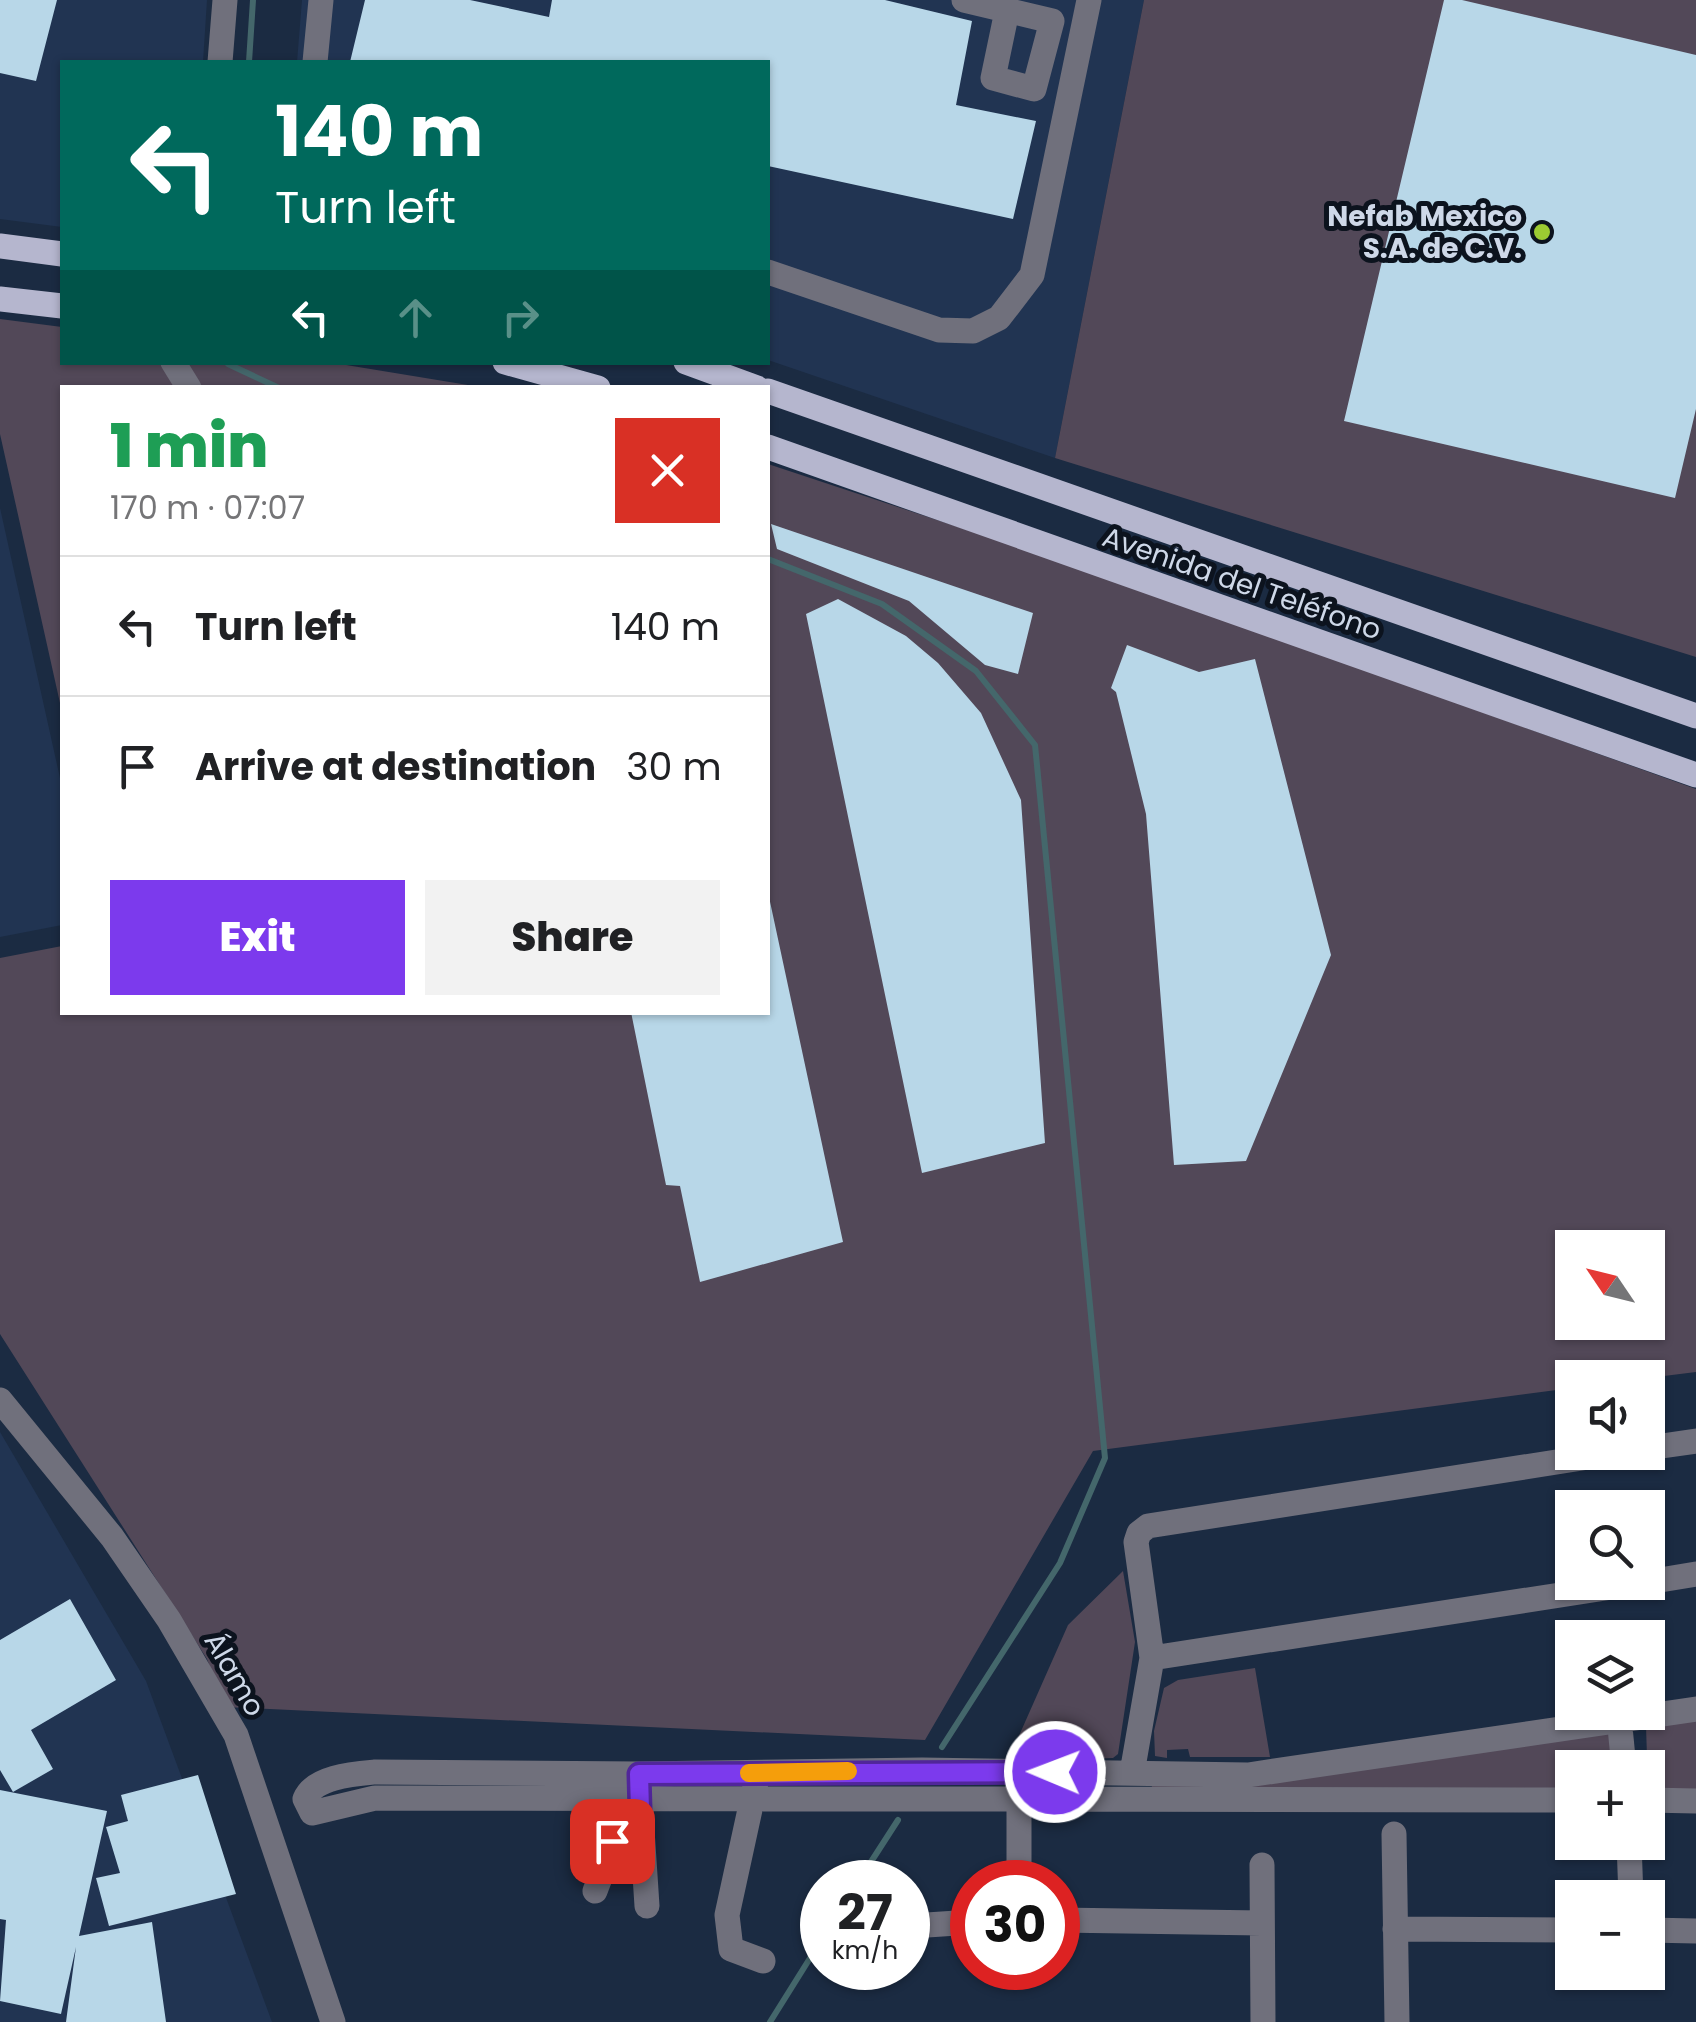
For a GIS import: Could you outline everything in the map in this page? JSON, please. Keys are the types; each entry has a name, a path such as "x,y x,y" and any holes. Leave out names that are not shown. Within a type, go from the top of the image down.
{"main road":[{"path":"0,246 60,254"},
{"path":"0,299 60,306"},
{"path":"516,365 587,385"},
{"path":"694,365 749,385"},
{"name":"Avenida del Teléfono","path":"770,392 1696,716"},
{"name":"Avenida del Teléfono","path":"770,448 1696,774"}],"street":[{"path":"220,60 225,0"},
{"path":"315,60 321,0"},
{"path":"964,0 1007,11 1054,11 1038,85 1028,90 994,78 1007,11"},
{"path":"770,273 939,330 973,331 999,318 1032,275 1088,0"},
{"name":"Álamo","path":"0,1400 112,1537 169,1620 236,1735 333,2022"},
{"path":"1665,1445 1695,1441 1696,1450"},
{"path":"1142,1800 1138,1773 1152,1658 1136,1542 1139,1532 1148,1526 1555,1462"},
{"path":"1665,1579 1696,1574"},
{"path":"1152,1658 1555,1596"},
{"path":"1665,1712 1696,1708"},
{"path":"640,1794 375,1772 337,1778 311,1788 305,1800 312,1813 375,1798 640,1794 978,1770 1269,1774 1555,1727"},
{"path":"977,1797 978,1770"},
{"path":"756,1784 1019,1798 1555,1800"},
{"path":"756,1784 728,1915 731,1949 763,1961"},
{"path":"596,1891 624,1818 640,1794"},
{"path":"640,1794 647,1906"},
{"path":"1019,1798 1019,1860"},
{"path":"1665,1800 1696,1801"},
{"path":"1394,1834 1397,2022"},
{"path":"1262,1865 1263,2022"},
{"path":"1080,1920 1262,1923"},
{"path":"1395,1929 1555,1930"},
{"path":"1665,1930 1696,1930"}],"shaded area":[{"path":"0,0 207,0 203,60 60,60 60,227 0,219"},
{"path":"302,0 1144,0 1055,458 770,361 770,60 297,60"},
{"path":"1144,0 1696,0 1696,657 1055,458"},
{"path":"0,319 60,327 60,365 346,365 468,385 60,385 60,703 0,434"},
{"path":"770,465 1076,566 1696,789 1696,1372 1665,1376 1665,1360 1555,1360 1555,1390 1093,1451 925,1740 225,1707 207,1659 0,1334 0,958 60,946 60,1015 770,1015"},
{"path":"0,508 60,778 60,925 0,937"},
{"path":"0,1432 146,1681 272,2022 0,2022"},
{"path":"1123,1571 1135,1642 1118,1754 1113,1758 1021,1761 1018,1738 1068,1625"},
{"path":"1255,1668 1270,1757 1190,1757 1188,1749 1167,1750 1167,1758 1155,1756 1154,1731 1164,1688 1178,1680"},
{"path":"1696,1716 1696,1794 1665,1790 1665,1750 1647,1750 1646,1730 1665,1730 1665,1722"},
{"path":"1608,1731 1612,1750 1555,1750 1555,1793 1153,1794 1151,1781"}],"building":[{"path":"0,0 57,0 36,81 0,73"},
{"path":"365,0 470,0 549,17 552,0 885,0 972,21 956,105 1036,121 1013,219 770,166 770,60 350,60"},
{"name":"Nefab Mexico S.A. de C.V.","path":"1444,0 1462,0 1696,55 1696,409 1675,498 1344,421"},
{"path":"771,524 1033,613 1018,674 985,665 909,601 777,549"},
{"path":"838,599 906,636 938,663 981,713 1021,800 1045,1143 922,1173 806,614"},
{"path":"1127,645 1199,672 1255,659 1331,955 1246,1161 1174,1165 1146,814 1116,692 1111,688"},
{"path":"770,902 843,1242 700,1282 680,1186 666,1185 632,1015 770,1015"},
{"path":"70,1599 116,1680 31,1730 53,1769 13,1792 0,1770 0,1640"},
{"path":"198,1775 236,1894 109,1926 96,1878 120,1873 106,1827 128,1821 121,1795"},
{"path":"0,1790 107,1811 79,1936 152,1922 166,2022 66,2022 76,1947 61,2014 0,2001 6,1920 0,1919"}],"waterway":[{"path":"249,60 253,0"},
{"path":"230,365 273,385"},
{"path":"770,560 882,604 976,671 1035,745 1105,1458 1060,1563 942,1747"},
{"path":"872,1860 898,1820"},
{"path":"770,2022 800,1974"}],"slow traffic":[{"path":"749,1773 848,1771"}],"place":[{"name":"Nefab Mexico S.A. de C.V.","path":"1542,232"}],"route":[{"path":"612,1841 624,1818 640,1810 639,1774 1055,1772"}]}
